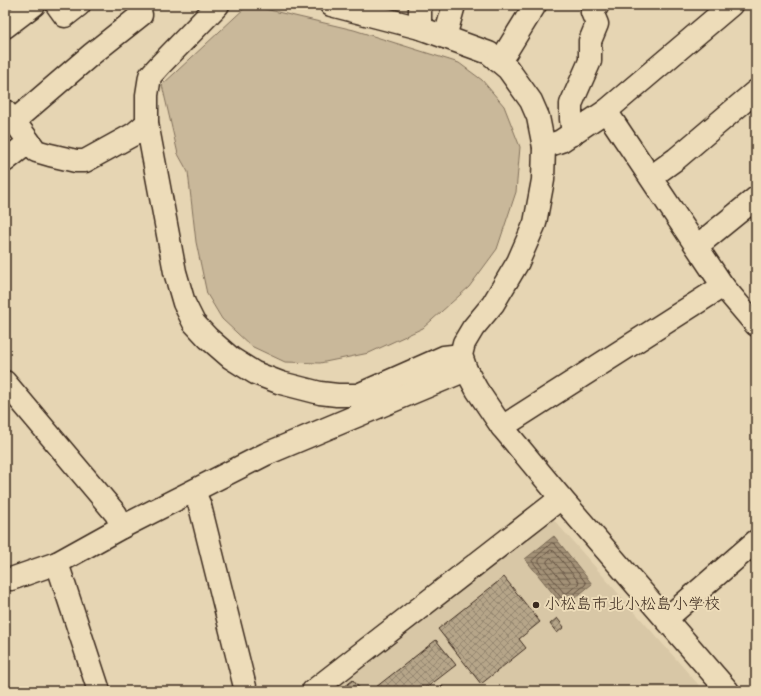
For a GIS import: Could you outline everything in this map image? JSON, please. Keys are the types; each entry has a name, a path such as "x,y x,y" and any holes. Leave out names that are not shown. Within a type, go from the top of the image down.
{"street":[{"path":"5,27 34,5"},
{"path":"57,5 65,16 79,5"},
{"path":"218,5 150,76 147,95 147,123 175,272 184,303 194,323 208,338 231,358 255,373 281,383 320,393 358,395 444,357 464,363"},
{"path":"331,5 420,28 489,53 508,69 531,101 538,117 544,147 543,180 535,223 518,262 493,304 464,343 464,363 477,390 502,427 561,498 728,691"},
{"path":"420,5 420,28"},
{"path":"445,37 454,5"},
{"path":"498,61 506,52 535,5"},
{"path":"573,134 571,104 590,61 590,41 597,24 592,12 598,5"},
{"path":"544,147 561,142 606,111 731,5"},
{"path":"141,15 9,116 36,150 50,156 76,161 85,161 134,134 147,123"},
{"path":"651,177 676,159 756,91"},
{"path":"606,111 723,286 756,325"},
{"path":"5,161 29,142"},
{"path":"697,246 752,209"},
{"path":"502,427 723,286"},
{"path":"5,579 57,563 122,527 194,492 266,454 464,363"},
{"path":"5,382 116,514 122,527"},
{"path":"194,492 202,514 246,691"},
{"path":"313,691 561,498"},
{"path":"666,619 756,542"},
{"path":"57,563 99,691"}],"shaded area":[{"path":"248,5 354,30 459,63 482,80 504,106 520,147 516,192 497,249 469,287 423,328 369,353 320,363 285,362 251,346 222,319 207,294 196,242 188,172 178,154 162,85"},
{"name":"小松島市北小松島小学校","path":"553,519 704,691 333,691"}],"water":[{"path":"554,536 592,584 564,607 525,559"}],"building":[{"path":"504,577 540,622 519,639 526,648 481,684 438,629"},
{"path":"557,618 564,627 557,633 550,624"},
{"path":"436,640 456,665 425,689 426,691 371,691"},
{"path":"353,680 360,689 357,691 339,691"},
{"path":"442,686 446,691 435,691"}],"place":[{"name":"小松島市北小松島小学校","path":"536,605"}]}
